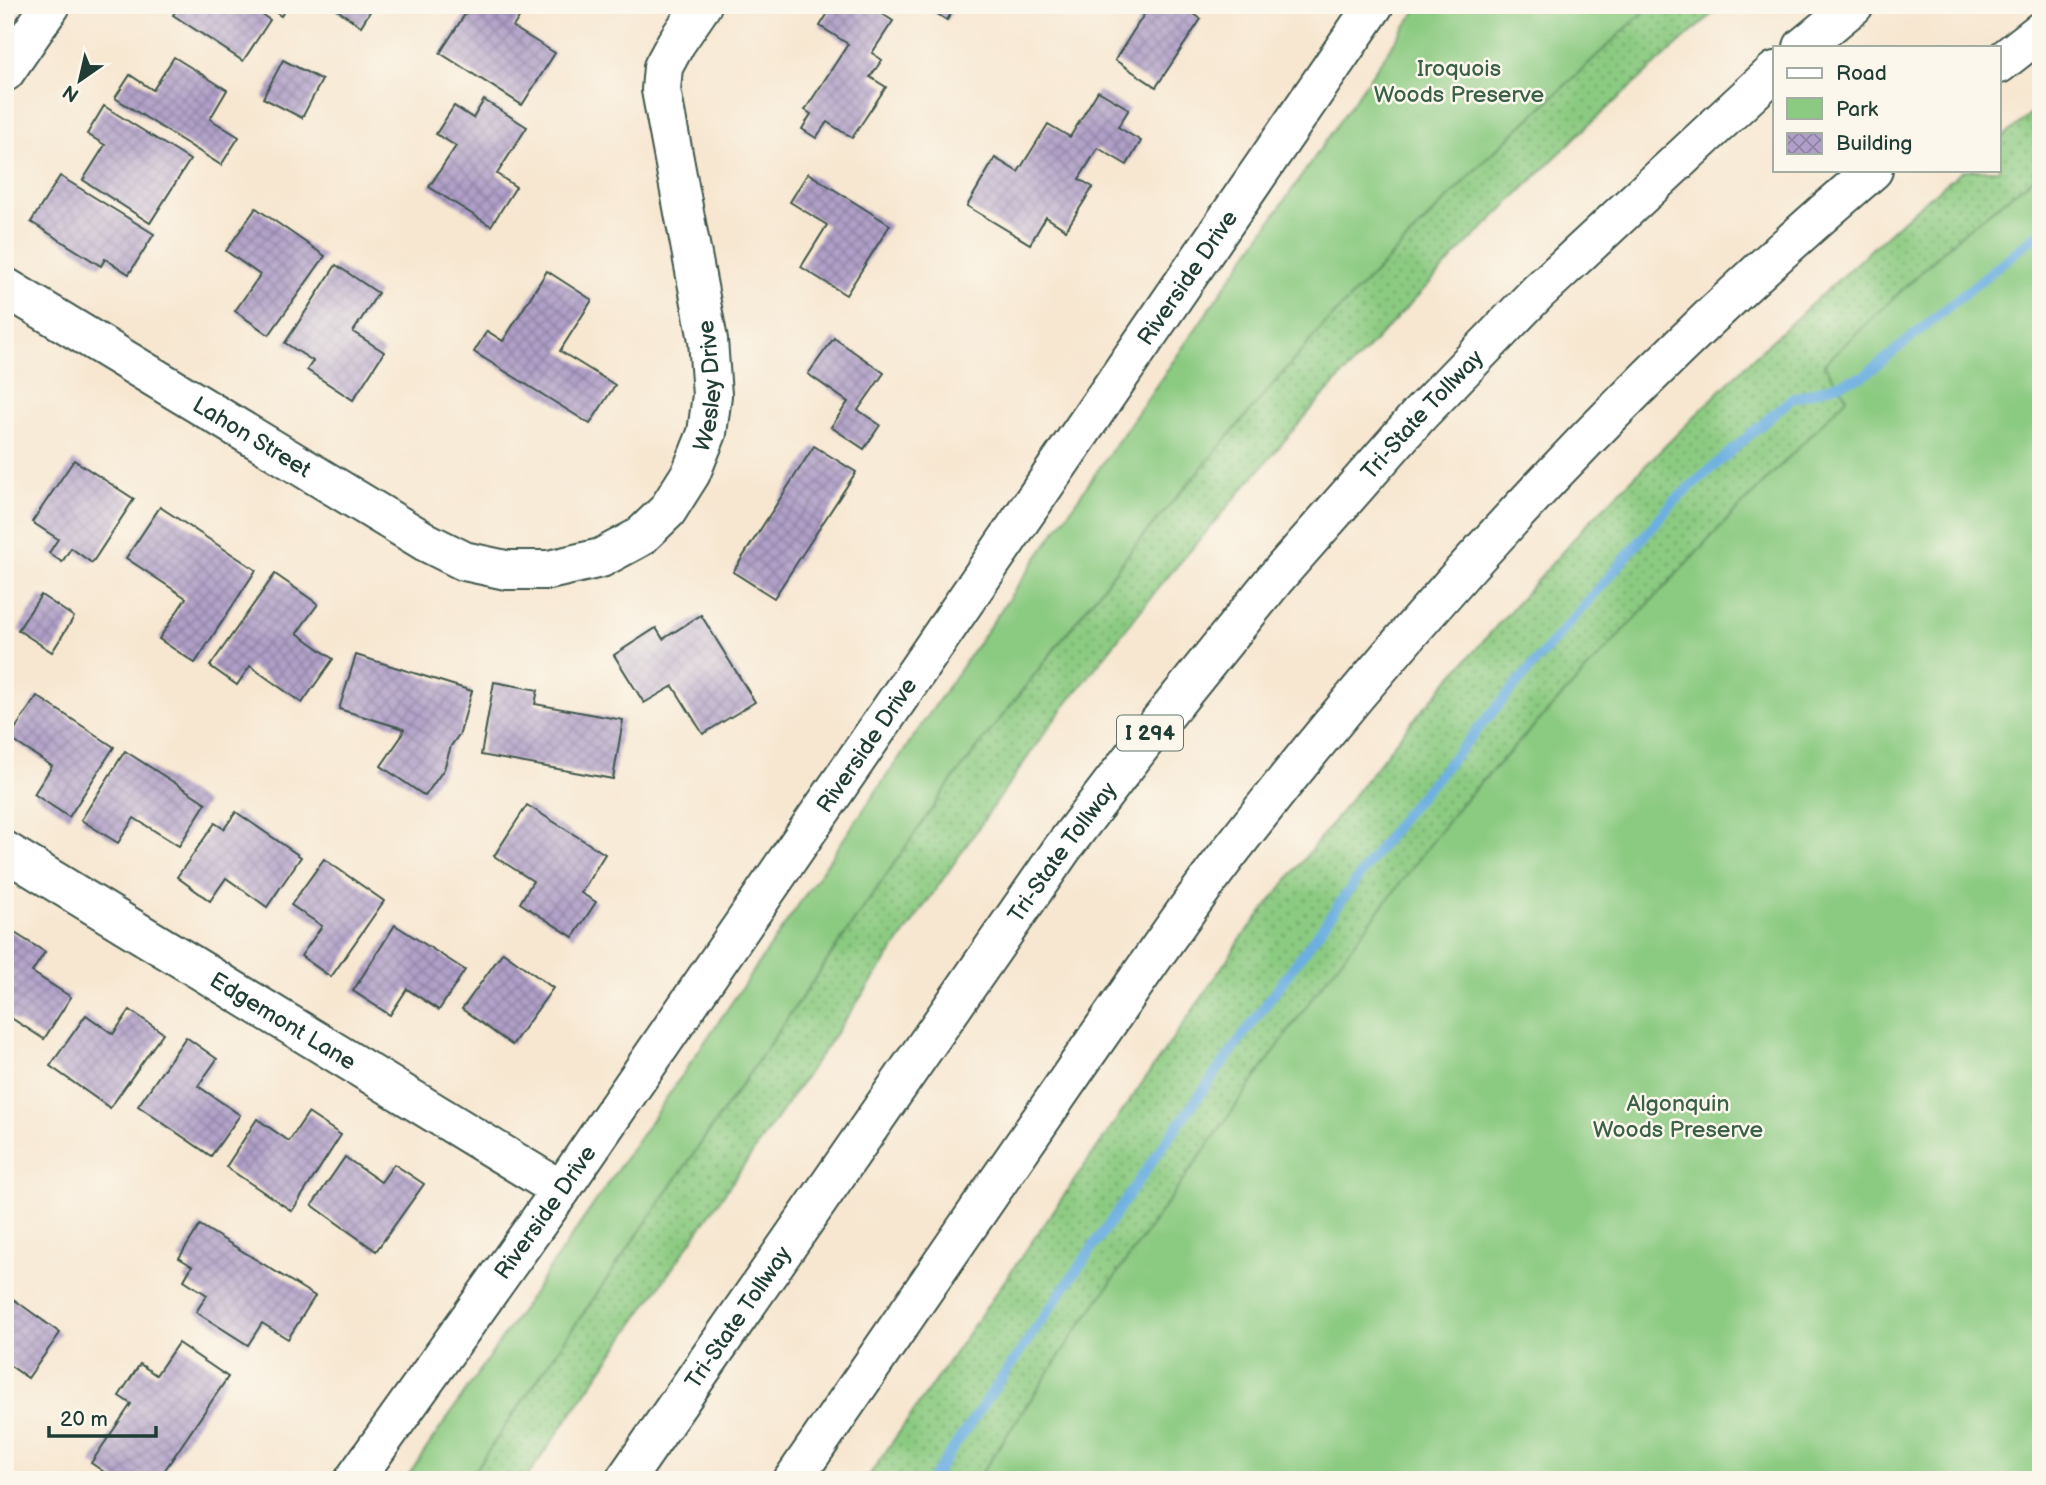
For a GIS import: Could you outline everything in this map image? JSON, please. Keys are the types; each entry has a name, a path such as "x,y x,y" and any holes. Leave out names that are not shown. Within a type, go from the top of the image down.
{"main road":[{"path":"5,72 51,5"},
{"name":"Wesley Drive","path":"506,570 549,570 601,558 639,537 667,511 691,473 707,433 712,395 708,340 661,90 663,67 702,5"},
{"name":"Riverside Drive","path":"354,1480 561,1190 1374,5"},
{"path":"1804,46 1854,5"},
{"path":"2000,63 2041,31"},
{"name":"Tri-State Tollway","path":"625,1480 1062,849 1153,730 1274,580 1419,415 1538,292 1773,73"},
{"path":"793,1480 976,1212 1226,857 1332,724 1499,531 1628,397 1696,329 1871,172"},
{"name":"Lahon Street","path":"5,287 426,542 464,561 506,570"},
{"name":"Edgemont Lane","path":"5,851 561,1190"}],"green space":[{"name":"Iroquois Woods Preserve","path":"1420,5 1651,5 1484,161 1322,327 1133,548 947,787 468,1480 405,1480 949,685"},
{"path":"1651,5 1722,5 1581,132 1457,254 1315,405 1159,587 1048,728 525,1480 468,1480 947,787 1133,548 1322,327 1484,161"},
{"path":"2041,106 2041,332 1732,515 1462,803 1073,1336 977,1480 866,1480 1241,939 1409,725 1586,525 1753,358 1915,209 1961,172 2000,172 2000,139"},
{"name":"Algonquin Woods Preserve","path":"2041,172 2041,1480 977,1480 1073,1336 1315,994 1462,803 1732,515 1847,398 1824,364 1959,236"}],"building":[{"path":"179,5 247,5 270,20 243,61 173,15"},
{"path":"265,5 288,5 281,16"},
{"path":"330,5 374,5 361,26"},
{"path":"471,5 527,5 513,27 555,53 522,105 440,53"},
{"path":"833,5 869,5 893,21 872,53 882,60 870,77 886,87 852,138 827,122 816,138 802,129 811,114 805,110 848,44 820,26"},
{"path":"923,5 956,5 947,20"},
{"path":"1150,5 1181,5 1201,19 1156,87 1115,60"},
{"path":"174,57 227,90 210,119 239,137 221,165 115,98 130,75 153,90"},
{"path":"283,60 322,80 302,118 263,98"},
{"path":"1098,91 1129,109 1118,127 1141,141 1127,165 1098,148 1079,179 1093,187 1066,230 1046,217 1030,244 967,206 995,158 1018,172 1048,124 1070,137"},
{"path":"484,100 527,127 497,174 516,187 491,226 429,187 456,146 436,134 454,106 473,118"},
{"path":"104,106 190,160 150,223 83,180 105,145 87,134"},
{"path":"808,173 890,225 846,295 801,267 827,225 790,202"},
{"path":"60,176 154,234 129,274 105,259 101,266 31,222"},
{"path":"256,208 325,256 269,335 235,311 260,275 226,251"},
{"path":"336,265 378,293 353,332 384,352 353,400 307,370 313,361 285,343"},
{"path":"547,271 592,300 560,351 615,385 590,424 474,352 487,331 503,341"},
{"path":"834,338 884,373 858,410 880,425 864,449 831,427 848,402 808,374"},
{"path":"814,446 856,472 774,598 733,572"},
{"path":"74,460 134,499 92,563 71,548 62,562 49,553 58,539 32,522"},
{"path":"160,507 256,570 195,663 159,639 186,598 126,558"},
{"path":"275,574 318,604 297,633 333,659 302,703 250,666 237,685 210,666"},
{"path":"41,595 74,617 52,652 18,630"},
{"path":"701,615 755,702 703,734 673,686 644,703 614,655 656,628 663,639"},
{"path":"356,655 472,691 460,733 451,746 444,769 425,796 381,766 404,729 339,709"},
{"path":"494,682 538,690 535,704 623,720 613,779 481,755"},
{"path":"37,696 114,747 69,817 34,794 52,766 9,738"},
{"path":"125,751 206,803 179,846 134,818 118,843 81,820"},
{"path":"527,805 605,854 581,893 596,902 573,937 520,903 533,881 494,856"},
{"path":"236,812 301,857 267,907 226,878 210,901 177,877 215,823 224,829"},
{"path":"324,859 384,901 331,977 301,956 322,926 291,905"},
{"path":"395,925 465,970 439,1010 407,989 390,1015 353,991"},
{"path":"10,930 45,952 32,972 71,997 44,1039 5,1014 5,937"},
{"path":"503,952 553,988 512,1045 462,1009"},
{"path":"130,1010 163,1033 110,1108 50,1066 86,1015 113,1034"},
{"path":"186,1037 217,1059 198,1086 240,1115 211,1156 138,1106"},
{"path":"308,1113 341,1135 292,1211 226,1167 257,1119 289,1141"},
{"path":"345,1157 381,1182 394,1164 424,1184 376,1251 312,1205"},
{"path":"200,1225 315,1296 288,1339 262,1323 248,1345 196,1312 207,1295 184,1280 192,1266 179,1258"},
{"path":"5,1293 60,1333 28,1378 5,1362"},
{"path":"178,1343 228,1377 158,1480 116,1480 91,1463 131,1404 119,1396 140,1364 156,1375"}],"waterway":[{"path":"931,1480 1164,1144 1404,815 1675,500 1791,399 1864,376 2041,231"}]}
